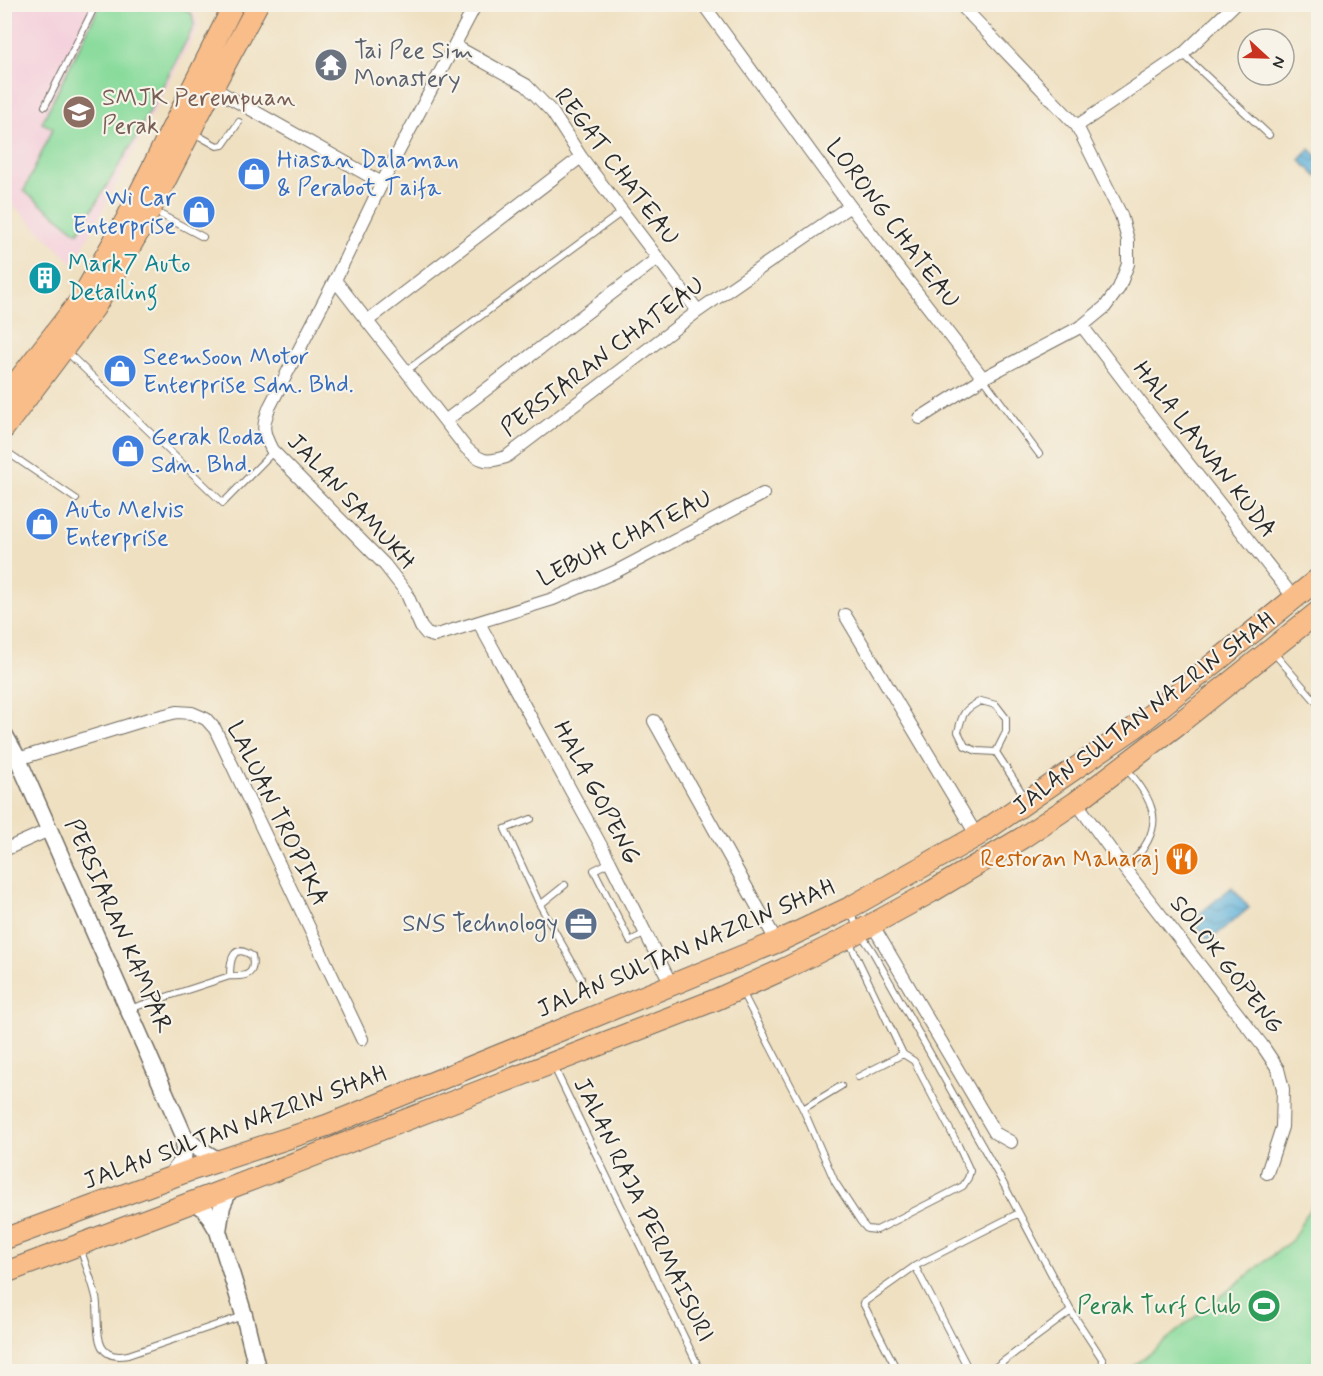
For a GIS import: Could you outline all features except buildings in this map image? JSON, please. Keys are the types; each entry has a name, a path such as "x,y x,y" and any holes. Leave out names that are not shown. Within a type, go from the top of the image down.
{"highway":[{"name":"JALAN SULTAN NAZRIN SHAH","path":"4,1239 170,1178 328,1125 672,986 777,942 849,908 977,836 1137,726 1318,579"},
{"name":"JALAN SULTAN NAZRIN SHAH","path":"4,1273 194,1202 741,989 859,931 997,853 1076,802 1271,649 1315,621"}],"main road":[{"path":"4,429 95,308 151,209 258,4"},
{"path":"4,398 80,300 124,222 234,6"}],"street":[{"name":"JALAN SAMUKH","path":"434,636 427,634 421,627 406,592 385,565 274,451 265,437 264,421 382,183 456,46 476,4"},
{"name":"LORONG CHATEAU","path":"703,4 849,206 983,378"},
{"path":"920,418 983,378 1082,326 1105,307 1119,288 1128,264 1128,240 1121,215 1077,126 960,4"},
{"path":"1077,126 1183,54 1235,4"},
{"name":"REGAT CHATEAU","path":"456,46 526,85 552,112 581,157 698,310"},
{"path":"213,88 382,183"},
{"path":"367,321 581,157"},
{"name":"PERSIARAN CHATEAU","path":"335,280 466,448 477,458 492,461 506,457 698,310 849,206"},
{"path":"445,421 658,258"},
{"name":"HALA LAWAN KUDA","path":"1082,326 1294,598"},
{"name":"LEBUH CHATEAU","path":"434,636 553,599 618,571 763,494"},
{"path":"845,615 977,836"},
{"name":"HALA GOPENG","path":"479,623 610,862 672,986"},
{"name":"LALUAN TROPIKA","path":"18,759 177,712 192,713 206,719 215,729 362,1039"},
{"path":"654,721 777,942"},
{"name":"PERSIARAN KAMPAR","path":"4,734 18,759 185,1138"},
{"name":"SOLOK GOPENG","path":"1076,802 1278,1069 1283,1089 1282,1127 1267,1173"},
{"path":"4,850 49,830"},
{"path":"859,931 995,1133 1011,1142"},
{"path":"185,1138 219,1161"},
{"path":"170,1178 183,1160 185,1138"},
{"path":"218,1231 222,1206 230,1188"},
{"path":"194,1202 205,1209 218,1231 258,1371"}],"lane":[{"path":"45,106 96,4"},
{"path":"1183,54 1269,135"},
{"path":"191,131 217,146 223,145 239,122"},
{"path":"151,209 203,237"},
{"path":"406,371 623,212"},
{"path":"64,349 223,503 274,451"},
{"path":"983,378 1039,454"},
{"path":"4,450 76,500"},
{"path":"1271,649 1318,705"},
{"path":"981,701 996,705 1006,718 1006,732 996,752 977,751 965,746 958,732 961,716 972,705 981,701"},
{"path":"996,752 1028,802"},
{"path":"1124,765 1136,780 1152,808 1153,829 1146,845 1135,860 1124,868"},
{"path":"531,819 504,829 540,905 581,978"},
{"path":"610,862 594,870 604,890 630,941 646,933"},
{"path":"540,905 565,885"},
{"path":"741,989 803,1108 835,1182 867,1229 877,1230 963,1186 970,1171 914,1061 903,1054 849,908"},
{"path":"859,931 1019,1213 1071,1311 1103,1360 1102,1371"},
{"path":"128,1009 230,976 243,976 250,972 254,964 252,956 239,947 230,963 230,976"},
{"path":"858,1077 903,1054"},
{"name":"JALAN RAJA PERMAISURI","path":"552,1064 701,1371"},
{"path":"803,1108 841,1086"},
{"path":"898,1371 863,1303 915,1266 1019,1213"},
{"path":"80,1245 96,1299 97,1333 108,1354 117,1357 128,1354 243,1316"},
{"path":"915,1266 970,1371"},
{"path":"989,1371 1071,1311"}],"shaded area":[{"name":"SMJK Perempuan Perak","path":"4,5 179,5 195,13 199,26 74,264 5,197"}],"green space":[{"path":"100,5 176,5 192,14 194,26 134,141 78,233 24,191 53,128 42,123"},
{"name":"Perak Turf Club","path":"1318,1199 1318,1371 1127,1371 1292,1240 1314,1201"}],"water":[{"path":"1310,149 1318,157 1317,177 1300,160"},
{"path":"1232,887 1249,908 1209,941 1192,920"}],"place":[{"name":"Tai Pee Sim Monastery","path":"331,65"},
{"name":"SMJK Perempuan Perak","path":"79,112"},
{"name":"Hiasan Dalaman & Perabot Taifa","path":"254,174"},
{"name":"Wi Car Enterprise","path":"199,212"},
{"name":"Mark7 Auto Detailing","path":"45,278"},
{"name":"Seemsoon Motor Enterprise Sdn. Bhd.","path":"120,371"},
{"name":"Gerak Roda Sdn. Bhd.","path":"128,451"},
{"name":"Auto Melvis Enterprise","path":"42,524"},
{"name":"Restoran Maharaj","path":"1182,859"},
{"name":"SNS Technology","path":"581,924"},
{"name":"Perak Turf Club","path":"1264,1306"}]}
